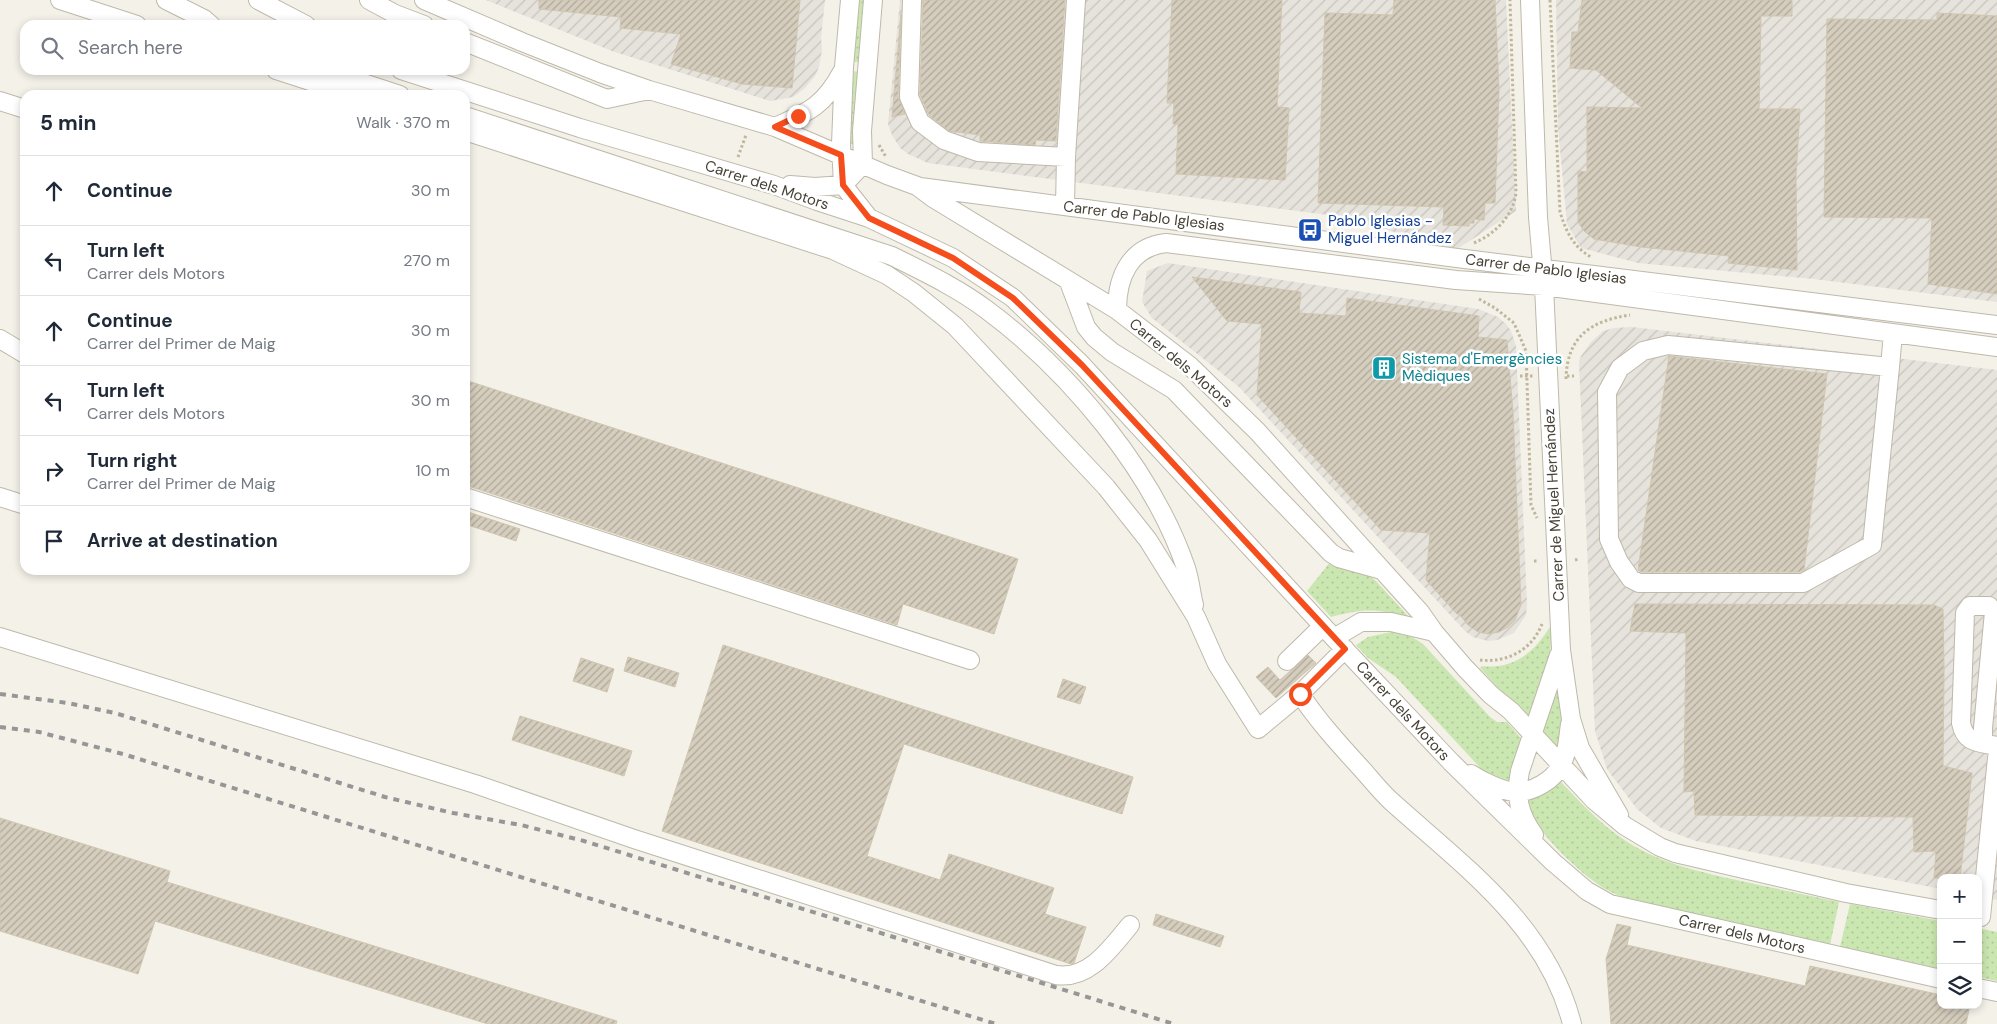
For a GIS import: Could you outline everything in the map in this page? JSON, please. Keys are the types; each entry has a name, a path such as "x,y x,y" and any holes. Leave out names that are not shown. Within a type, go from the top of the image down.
{"street":[{"path":"60,0 122,20"},
{"path":"166,0 205,20"},
{"path":"258,0 296,20"},
{"path":"369,0 411,20"},
{"name":"Carrer dels Motors","path":"424,0 522,42 649,90 775,127 917,186 932,198 1117,310 1190,366 1219,392 1258,431 1420,612 1434,632 1492,695 1511,711 1599,804 1625,826 1660,847 1675,853 1846,893 1937,909"},
{"path":"850,0 844,67 841,155 843,185 869,218"},
{"path":"774,184 815,187 843,185 863,164 862,131 874,0"},
{"path":"912,0 909,97 920,122 944,140 978,152 1066,157"},
{"path":"1065,206 1066,157 1076,0"},
{"name":"Carrer de Miguel Hernández","path":"1530,0 1538,217 1544,286 1561,650 1571,719 1580,748 1625,826"},
{"path":"470,44 607,99 649,90"},
{"path":"775,127 816,107 833,89 844,67"},
{"path":"292,75 338,90"},
{"path":"339,75 385,90"},
{"name":"Carrer dels Motors","path":"416,75 463,90"},
{"name":"Carrer dels Motors","path":"470,92 580,128 774,184 817,201 869,218 953,258 1013,298 1082,365 1451,762 1553,862 1587,892 1610,904 1937,978"},
{"path":"0,101 20,107"},
{"path":"470,118 892,256 947,285 986,309 1042,356 1109,432 1141,476 1177,544 1187,570 1196,617"},
{"path":"470,133 833,250 887,275 914,293 955,326 981,351 1106,487 1148,540 1196,617 1218,664 1258,729 1300,694 1334,638"},
{"name":"Carrer de Pablo Iglesias","path":"917,186 1457,258 1997,325"},
{"name":"Carrer de Pablo Iglesias","path":"1117,310 1119,283 1130,262 1148,248 1166,243 1456,280 1544,286 1997,347"},
{"name":"Carrer dels Motors","path":"1069,282 1082,319 1094,336 1112,352 1174,390 1331,553 1338,558 1382,570"},
{"path":"1890,367 1668,346 1643,351 1620,368 1607,392 1609,539 1619,562 1631,579 1639,584 1803,583 1872,545 1894,333"},
{"path":"0,339 20,351"},
{"path":"0,497 20,503"},
{"path":"470,499 970,660"},
{"path":"1970,606 1989,606 1994,612 1983,728 1990,745 1970,740 1963,734 1966,613 1970,606"},
{"path":"1287,661 1334,638 1361,622 1391,622 1434,632"},
{"path":"0,637 475,784 644,842 1056,975 1073,975 1089,967 1112,947 1130,925"},
{"name":"Carrer de Miguel Hernández","path":"1553,862 1525,822 1516,792 1520,771 1561,650"},
{"path":"1300,694 1320,723 1390,799 1474,873 1521,923 1548,964 1561,991 1572,1024"},
{"name":"Carrer de Miguel Hernández","path":"1562,765 1571,719"},
{"path":"1985,918 1997,758"},
{"path":"1451,762 1486,783 1516,792 1536,788 1553,776 1562,765"},
{"path":"1982,989 1997,992"}],"path":[{"path":"1470,245 1481,240 1501,224 1514,205 1515,199 1510,0"},
{"path":"1550,0 1560,212 1564,225 1575,245 1592,258"},
{"name":"Carrer dels Motors","path":"737,158 748,130"},
{"path":"1471,295 1495,308 1514,323 1526,351 1531,504 1537,517 1538,526"},
{"path":"1566,385 1565,376 1569,356 1577,340 1589,328 1609,318 1638,314"},
{"path":"1520,376 1532,376"},
{"path":"1565,376 1574,376"},
{"path":"1574,566 1576,559"},
{"name":"Carrer de Miguel Hernández","path":"1534,561 1540,561 1542,568"},
{"name":"Carrer de Miguel Hernández","path":"1474,660 1495,661 1517,653 1538,634 1544,618"}],"shaded area":[{"path":"486,0 825,0 821,38 822,50 819,67 815,76 805,88 793,97 770,101 612,51"},
{"path":"900,0 1506,0 1516,211 1457,249 1336,216 928,163 908,154 900,148 888,124"},
{"path":"1556,0 1997,0 1997,302 1814,279 1638,263 1581,248 1567,224 1558,127"},
{"path":"1168,263 1478,309 1498,317 1506,324 1511,331 1516,346 1527,604 1526,615 1514,633 1497,640 1488,641 1473,637 1465,631 1239,387 1152,318 1142,302 1147,271"},
{"path":"1632,327 1997,370 1997,900 1982,897 1982,874 1937,874 1937,888 1696,841 1661,828 1637,809 1607,769 1595,731 1579,362 1591,342 1603,331"}],"green space":[{"path":"859,0 867,0 862,62 853,62"},
{"path":"852,71 861,72 855,141 854,144 848,144"},
{"path":"1331,561 1369,575 1409,617 1408,619 1388,612 1370,610 1331,617 1307,591"},
{"path":"1549,628 1552,629 1549,665 1529,721 1480,668 1482,666 1493,667 1503,665 1521,658 1536,645"},
{"path":"1391,632 1412,637 1423,644 1490,717 1497,722 1507,722 1524,742 1512,785 1485,773 1396,677 1368,658 1356,645 1368,637"},
{"path":"1558,675 1563,717 1561,752 1540,733"},
{"path":"1558,779 1590,812 1608,827 1626,841 1653,856 1711,874 1839,902 1830,945 1640,902 1619,896 1607,890 1565,857 1545,835 1529,811 1524,797"},
{"path":"1850,904 1937,920 1937,968 1840,947"},
{"path":"1982,929 1997,932 1997,981 1982,978"}],"building":[{"path":"539,0 800,0 792,88 742,84 671,64 681,34 620,28 621,17 539,9"},
{"path":"923,0 1065,0 1056,141 1036,140 1035,145 980,141 980,135 949,131 929,115 920,95"},
{"path":"1172,0 1282,0 1277,107 1289,108 1285,180 1176,174 1178,124 1173,124 1174,103 1167,103"},
{"path":"1394,0 1495,0 1499,90 1495,203 1485,203 1484,220 1474,219 1474,223 1469,223 1469,226 1443,225 1444,207 1318,203 1325,13 1393,15"},
{"path":"1582,0 1792,0 1792,16 1761,16 1759,109 1800,109 1796,176 1797,270 1728,263 1729,256 1641,247 1594,239 1584,231 1578,222 1578,171 1587,172 1587,107 1642,108 1596,70 1570,68 1572,32 1578,32"},
{"path":"1937,13 1997,16 1997,294 1928,284 1932,218 1824,217 1827,19 1937,20"},
{"path":"901,14 898,97 905,114 892,117"},
{"path":"1192,277 1301,292 1299,313 1346,316 1347,298 1479,316 1478,337 1507,340 1513,413 1521,605 1515,620 1508,627 1499,632 1488,634 1478,632 1468,625 1426,580 1430,533 1381,530 1257,395 1262,324 1227,321"},
{"path":"1669,356 1827,374 1804,570 1800,572 1642,572 1638,570"},
{"path":"470,382 1018,559 994,634 903,604 897,625 470,487"},
{"path":"470,513 520,529 516,541 470,526"},
{"path":"1635,604 1934,605 1943,609 1943,766 1972,773 1960,874 1937,874 1937,878 1934,878 1936,851 1914,852 1913,817 1695,815 1694,791 1684,792 1686,633 1630,631"},
{"path":"723,645 1133,777 1122,814 904,744 867,856 940,880 949,854 1054,888 1045,914 1086,927 1074,963 1071,964 662,831"},
{"path":"1308,655 1316,663 1276,698 1256,677 1268,667 1280,680"},
{"path":"628,657 679,673 675,687 624,671"},
{"path":"581,658 614,669 607,692 573,681"},
{"path":"1063,679 1086,687 1080,704 1057,697"},
{"path":"520,716 632,751 624,776 512,740"},
{"path":"0,818 170,871 167,882 617,1021 616,1024 488,1024 155,921 138,974 0,931"},
{"path":"1156,914 1224,936 1220,947 1153,925"},
{"path":"1617,924 1631,927 1627,945 1805,986 1810,966 1937,994 1937,1009 1969,1009 1966,1024 1611,1024 1606,959"}],"railway":[{"path":"0,694 68,703 115,713 385,797 453,813 521,825 584,841 1174,1024"},
{"path":"0,727 39,732 123,754 996,1024"}],"place":[{"name":"Pablo Iglesias - Miguel Hernández","path":"1310,230"},
{"name":"Sistema d'Emergències Mèdiques","path":"1384,368"}],"route":[{"path":"798,116 775,127 841,155 843,185 869,218 953,258 1013,298 1082,365 1345,649 1300,694"}]}
